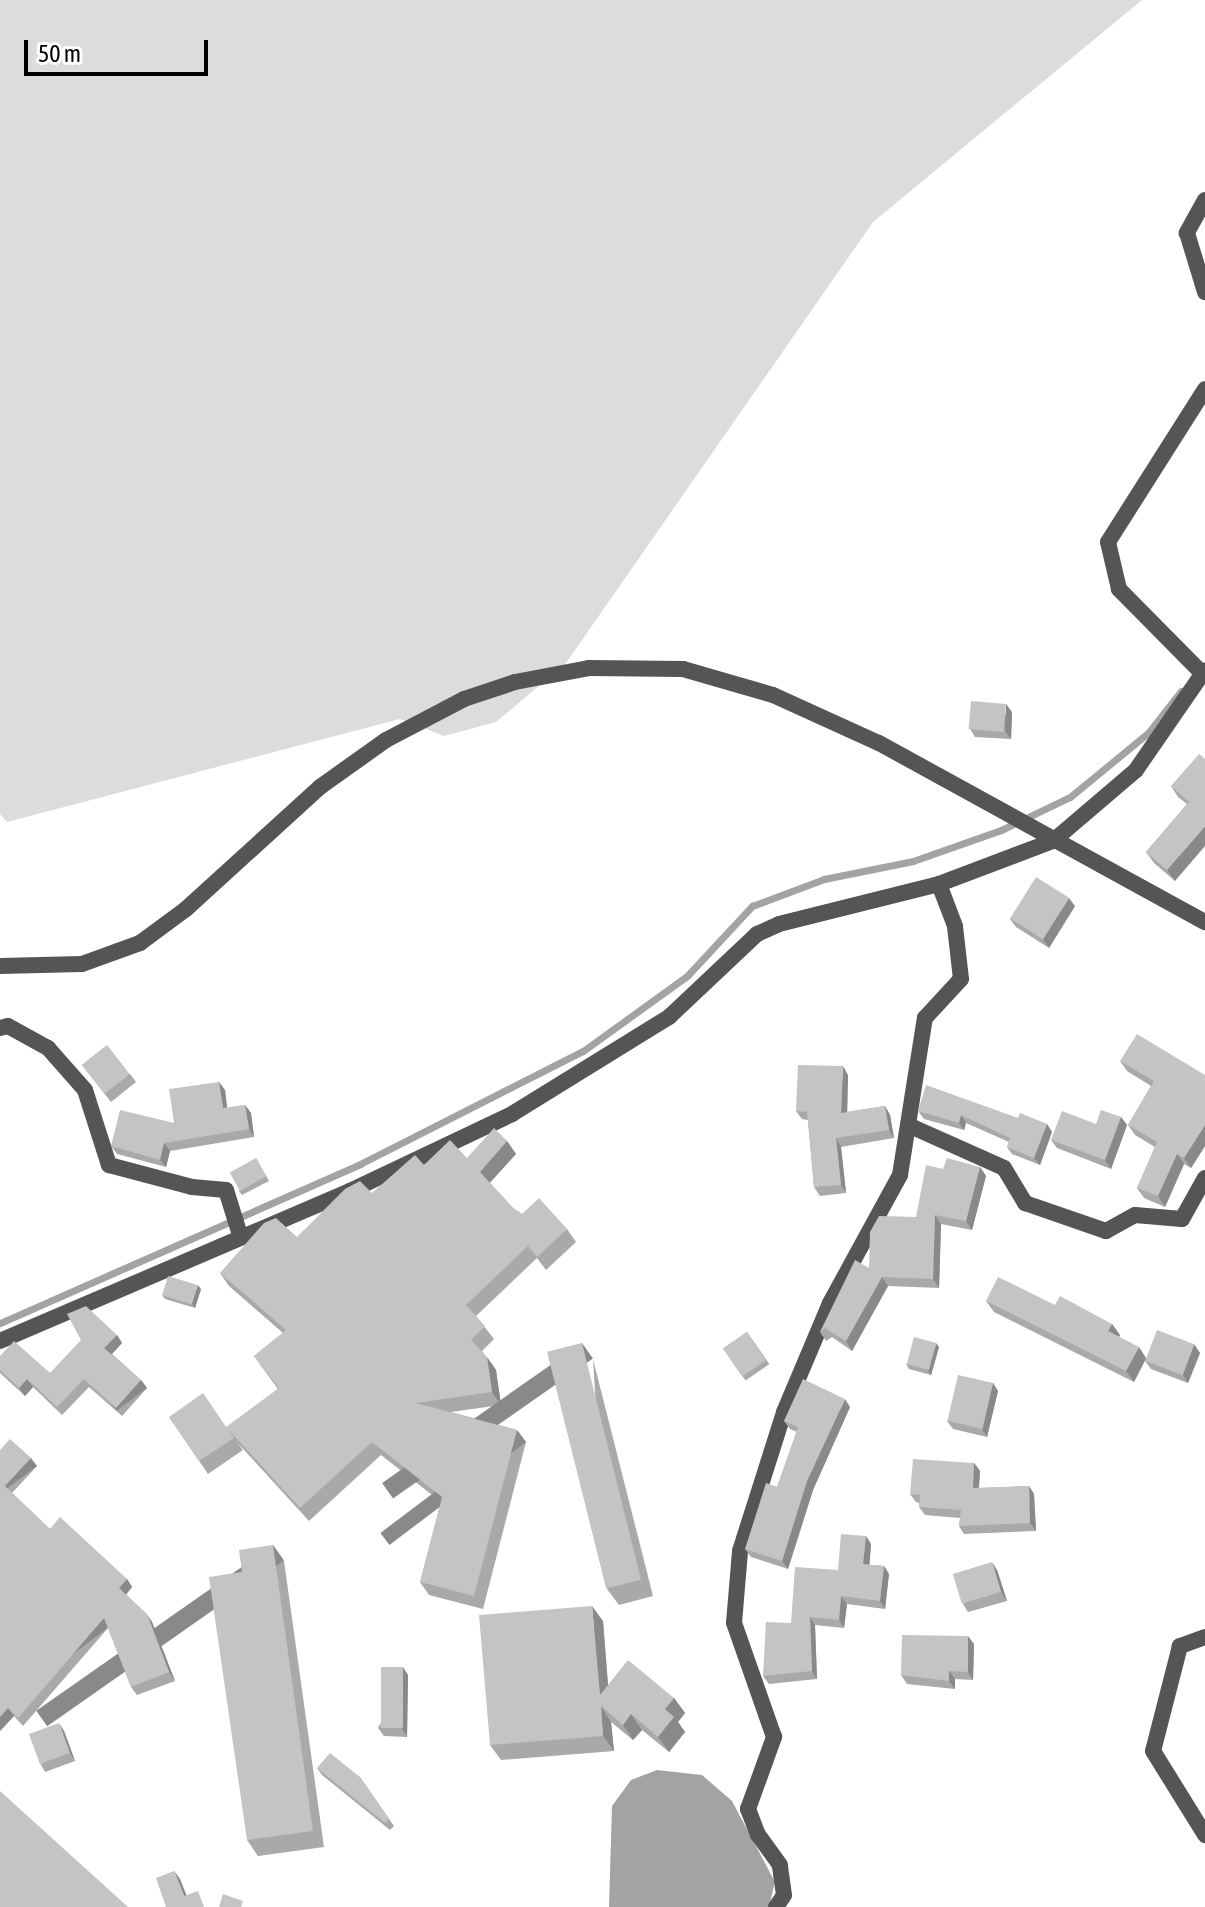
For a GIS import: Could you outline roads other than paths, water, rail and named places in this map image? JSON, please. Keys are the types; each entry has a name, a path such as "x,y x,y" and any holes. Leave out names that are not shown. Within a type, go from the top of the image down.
{"street":[{"path":"1205,200 1187,233 1205,292"},
{"path":"0,1341 240,1235 350,1191 512,1114 669,1017 757,934 779,924 939,884 1053,841 1136,770 1203,671 1119,589 1108,542 1205,389"},
{"path":"0,966 82,964 140,943 186,909 320,787 386,740 464,699 515,682 589,668 683,669 773,695 879,743 1205,922"},
{"path":"776,1907 784,1895 780,1865 748,1809 774,1737 734,1623 740,1551 784,1412 819,1329 900,1175 925,1018 961,979 955,926 939,884"},
{"path":"0,1028 8,1026 48,1048 85,1090 109,1165 192,1187 226,1190 240,1235"},
{"path":"908,1125 1004,1168 1025,1203 1106,1231 1135,1215 1182,1219 1205,1178"},
{"path":"1205,1637 1180,1646 1153,1751 1205,1835"}],"waterway":[{"path":"0,1323 360,1164 583,1051 687,976 752,906 824,879 913,861 1001,830 1070,797 1149,732 1181,691"}]}
